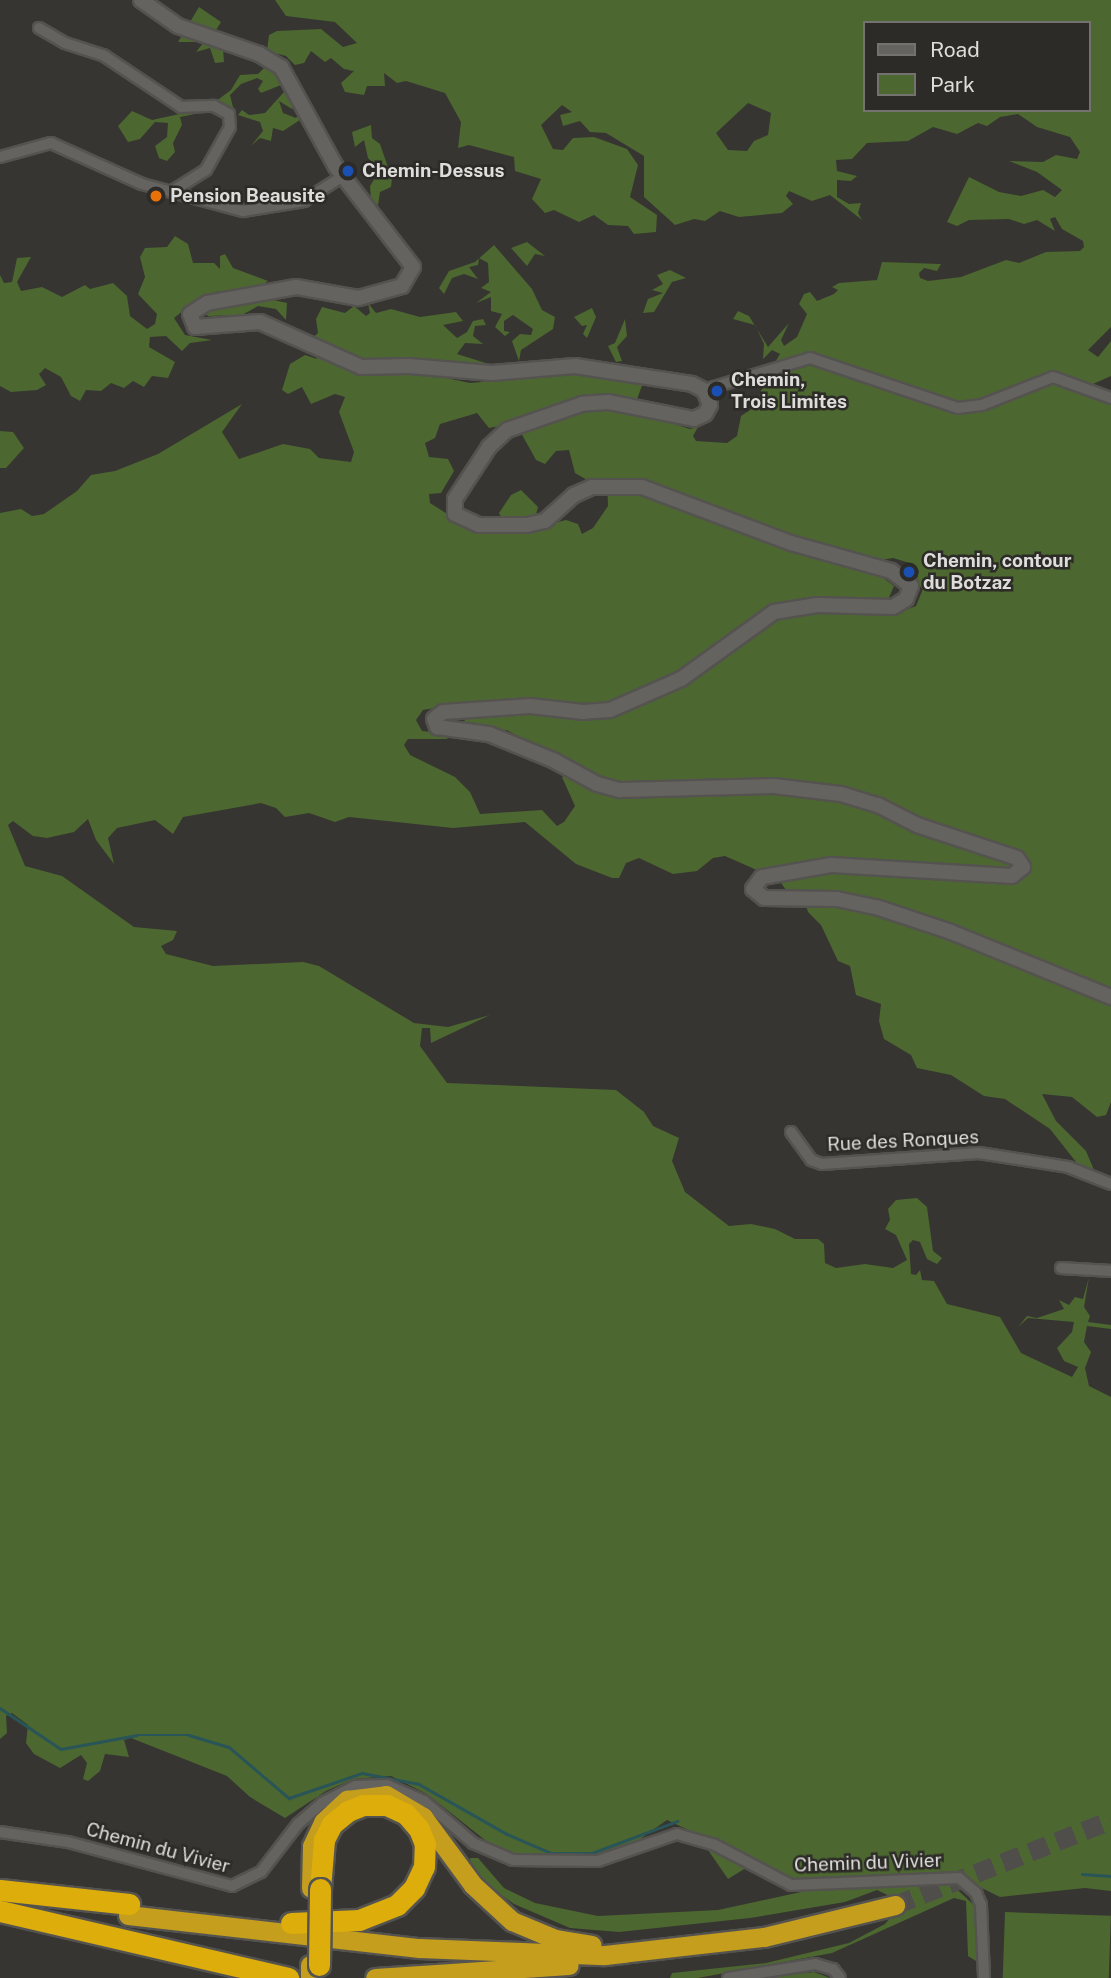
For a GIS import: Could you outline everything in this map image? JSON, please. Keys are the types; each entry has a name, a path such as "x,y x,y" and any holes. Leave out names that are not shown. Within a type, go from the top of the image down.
{"highway":[{"path":"314,1972 316,1888 312,1846 323,1822 347,1800 386,1795 423,1817 484,1897 523,1927 569,1942 667,1950"},
{"path":"291,1923 359,1920 397,1905 417,1885 424,1867 425,1844 419,1829 402,1811 387,1805 363,1805 348,1811 332,1824 324,1840 316,1888"},
{"path":"0,1890 129,1910 419,1948 526,1953 667,1950"},
{"path":"0,1902 291,1923 526,1953"},
{"path":"375,1978 566,1966 783,1933 895,1905"},
{"path":"0,1912 288,1978"}],"street":[{"path":"141,0 178,26 276,62 288,76 310,125 343,176 409,258 413,271 406,282 358,298 304,286 218,300 196,308 188,318 191,325 199,328 260,322 361,367 416,366 492,373 590,367 666,377 704,390 810,358 958,408 982,405 1053,377 1111,398"},
{"path":"39,28 65,43 103,55 181,107 214,106 229,114 230,127 206,170 171,192"},
{"path":"0,157 51,143 126,178 230,209 263,210 304,201 343,176"},
{"path":"704,390 710,405 705,414 694,419 608,402 582,404 513,427 489,447 455,499 455,514 479,524 527,525 545,521 592,487 642,486 791,543 901,575 911,586 906,599 883,609 817,605 774,612 681,679 610,710 583,712 537,705 443,712 435,723 445,730 498,737 608,788 647,791 774,786 823,790 865,800 916,825 1017,858 1023,867 1012,876 831,865 762,877 753,889 764,898 842,899 876,907 945,929 1111,997"},
{"name":"Rue des Ronques","path":"791,1132 809,1158 822,1164 979,1153 1068,1167 1111,1184"},
{"path":"1060,1268 1111,1270"},
{"name":"Chemin du Vivier","path":"0,1832 68,1842 227,1886 246,1882 261,1872 298,1824 322,1803 343,1790 367,1784 414,1794 472,1843 513,1860 598,1861 677,1834 713,1844 791,1885 959,1878 976,1893 981,1905 984,1978"},
{"path":"677,1834 678,1821"},
{"path":"728,1978 815,1964 833,1969 841,1978"}],"green space":[{"path":"275,0 1111,0 1111,327 1088,350 1098,357 1111,341 1111,376 1093,384 1088,394 1111,401 1111,1102 1106,1115 1097,1117 1072,1097 1042,1094 1056,1121 1086,1151 1094,1170 1080,1167 1050,1129 1005,1099 984,1096 951,1075 917,1068 911,1055 884,1039 879,1021 881,1004 856,995 850,966 838,961 821,925 808,912 802,893 786,890 779,880 725,856 713,858 697,871 673,874 639,858 626,863 619,878 612,878 576,864 525,822 453,828 349,817 335,822 309,813 285,817 276,808 261,803 183,817 173,834 155,820 117,828 108,838 114,864 96,840 88,819 74,832 47,838 33,836 13,821 8,825 25,866 62,876 134,927 177,931 173,940 161,946 166,954 213,966 303,962 319,966 414,1023 448,1027 490,1015 431,1043 430,1028 422,1028 420,1046 447,1083 616,1090 644,1112 653,1126 679,1138 672,1161 685,1192 729,1226 751,1224 775,1229 795,1239 818,1239 824,1244 825,1263 836,1268 865,1264 893,1268 907,1260 896,1235 885,1229 890,1220 888,1209 896,1200 917,1198 927,1207 933,1251 942,1258 937,1264 927,1259 920,1242 913,1240 909,1244 911,1274 916,1275 920,1270 922,1280 934,1281 947,1304 1000,1317 1021,1353 1072,1377 1078,1367 1064,1361 1057,1348 1072,1332 1074,1322 1028,1318 1018,1327 1027,1316 1037,1318 1064,1309 1059,1300 1069,1305 1075,1297 1083,1299 1089,1277 1084,1307 1090,1316 1088,1322 1111,1325 1111,1329 1087,1326 1084,1342 1091,1352 1085,1368 1089,1386 1111,1397 1111,1891 1085,1888 1000,1897 949,1872 947,1880 977,1908 976,1961 968,1956 966,1901 954,1898 832,1953 698,1978 670,1978 672,1973 766,1963 849,1943 885,1924 898,1908 896,1899 877,1890 845,1902 750,1918 619,1932 570,1928 514,1904 484,1883 471,1868 470,1858 478,1858 504,1888 535,1903 598,1916 718,1910 801,1892 759,1860 728,1879 697,1834 667,1820 626,1849 593,1858 515,1855 490,1844 427,1794 391,1776 353,1779 326,1791 285,1818 250,1797 227,1776 131,1738 124,1740 129,1757 105,1754 100,1771 88,1781 83,1779 87,1763 81,1755 60,1768 34,1754 26,1743 28,1725 12,1713 6,1716 7,1733 0,1739 0,513 21,509 32,516 44,514 77,491 91,475 115,471 158,454 242,404 222,432 239,459 283,444 310,449 319,458 351,462 354,452 339,412 345,397 335,394 311,404 302,387 288,394 282,390 290,364 305,355 317,359 309,341 318,333 316,319 322,307 345,313 354,306 366,316 370,313 368,303 376,313 391,309 420,317 456,312 463,321 443,325 457,338 467,332 473,321 483,319 486,325 475,326 473,336 483,344 465,343 457,354 492,365 449,361 434,363 432,375 470,383 586,373 643,383 636,402 652,417 690,429 698,427 693,436 696,441 727,443 737,436 741,416 759,404 760,392 771,377 793,367 774,364 780,354 772,350 763,359 764,344 757,328 768,347 789,323 781,340 784,346 797,337 807,314 799,304 804,294 810,292 817,301 834,294 838,290 832,287 839,283 877,280 882,262 941,264 937,271 924,268 919,273 920,278 928,281 961,277 1006,260 1019,263 1046,252 1080,251 1084,247 1083,241 1062,229 1055,217 1050,219 1055,231 1037,220 1024,224 1009,219 969,220 957,226 947,222 969,177 999,192 1021,196 1043,190 1055,197 1062,190 1037,172 1009,161 1043,162 1056,155 1077,159 1080,152 1070,137 1037,127 1018,114 1000,117 987,126 978,123 957,134 933,127 908,141 867,143 852,159 836,160 837,171 857,176 851,181 837,180 837,197 849,204 861,203 858,213 862,220 830,195 812,201 789,191 786,196 793,204 782,213 739,217 720,211 705,221 694,219 675,225 644,197 644,156 606,133 590,132 580,121 563,126 560,115 572,112 562,105 541,125 553,149 563,150 573,138 594,137 627,149 638,165 630,197 657,215 656,232 634,234 628,226 608,225 594,215 579,222 554,210 545,213 532,199 541,179 515,171 514,157 469,145 458,148 461,122 445,93 406,81 397,83 384,73 385,86 367,86 364,95 345,92 341,83 354,71 344,69 331,58 325,62 311,51 304,63 295,65 286,56 267,51 269,35 277,31 321,29 343,47 357,43 335,22 286,16","holes":["748,103 771,113 768,135 754,141 747,151 728,150 716,133","477,413 489,428 505,425 520,431 536,460 545,464 556,451 569,450 575,473 589,481 607,479 608,506 593,528 582,534 578,524 566,520 547,525 535,518 538,507 521,490 511,495 499,513 509,532 504,533 474,531 430,503 429,494 441,493 454,471 448,459 429,457 425,443 435,438 440,424","893,558 913,564 919,571 916,583 923,589 916,606 898,613 889,612 888,600 894,586 878,574 875,561","440,707 466,717 464,722 476,723 479,729 507,730 547,754 559,752 574,770 562,777 575,806 564,822 557,826 542,810 480,814 470,792 455,777 410,755 404,745 408,739 448,739 441,733 422,731 416,720 423,710"]},
{"path":"199,7 221,22 213,35 213,47 223,49 224,62 215,63 210,48 196,52 204,42 178,42"},
{"path":"264,68 279,76 295,105 292,109 279,101 283,113 296,118 300,113 303,118 283,131 273,128 271,141 260,138 251,146 263,131 260,122 238,115 242,110 249,115 265,113 284,92 281,85 261,93 258,89 263,81 257,78 241,84 230,95 233,107 225,107 226,120 210,111 180,117 182,125 173,143 175,152 167,161 159,158 155,146 167,137 168,123 155,122 140,139 128,142 118,126 132,111 152,120 207,108 231,90 240,75 258,74"},
{"path":"371,125 372,138 380,144 392,179 391,187 380,192 378,205 371,200 370,186 380,170 368,158 364,140 355,147 352,132"},
{"path":"175,236 188,244 193,263 214,263 220,269 220,256 225,254 233,268 268,281 240,301 245,305 269,299 287,303 286,320 276,309 258,306 242,315 208,316 203,311 234,297 230,290 215,292 200,297 174,318 185,335 212,340 190,343 182,351 166,336 150,337 149,347 175,362 168,378 152,376 144,387 133,381 124,388 111,383 101,391 86,390 80,401 71,396 61,377 45,368 39,374 46,385 37,390 11,392 0,386 0,275 4,283 12,282 17,258 31,257 17,282 21,291 42,287 62,297 85,285 90,289 113,283 127,296 130,316 147,329 155,324 157,314 138,294 145,277 140,257 145,248 167,247"},
{"path":"527,242 545,256 535,254 527,266 511,248"},
{"path":"494,245 532,289 542,310 555,317 553,329 521,350 519,361 512,341 520,334 531,335 533,329 513,315 504,321 504,331 510,332 505,336 495,327 502,314 491,311 491,297 476,303 491,292 481,288 489,282 488,263 479,258"},
{"path":"479,258 478,265 469,267 478,279 464,274 452,278 444,294 439,288 449,271"},
{"path":"670,270 686,278 672,282 654,312 643,313 648,299 663,293 652,290 663,284 657,275"},
{"path":"592,308 596,317 587,338 583,334 587,325 582,326 574,317"},
{"path":"738,311 749,316 754,325 733,319"},
{"path":"625,319 627,336 617,347 622,361 616,362 608,346 615,343"},
{"path":"0,431 13,432 24,448 6,468 0,468"},
{"path":"1005,1912 1111,1916 1109,1978 1003,1978"},
{"path":"814,1972 830,1978 760,1978"}],"waterway":[{"path":"0,1708 61,1749 137,1735 189,1735 229,1747 289,1798 362,1773 419,1784 507,1834 551,1853 592,1853 677,1821"},
{"path":"1082,1874 1111,1876"}],"tunnel":[{"path":"895,1905 1111,1820"}],"place":[{"name":"Chemin-Dessus","path":"348,171"},
{"name":"Pension Beausite","path":"156,196"},
{"name":"Chemin, Trois Limites","path":"717,391"},
{"name":"Chemin, contour du Botzaz","path":"909,572"}]}
